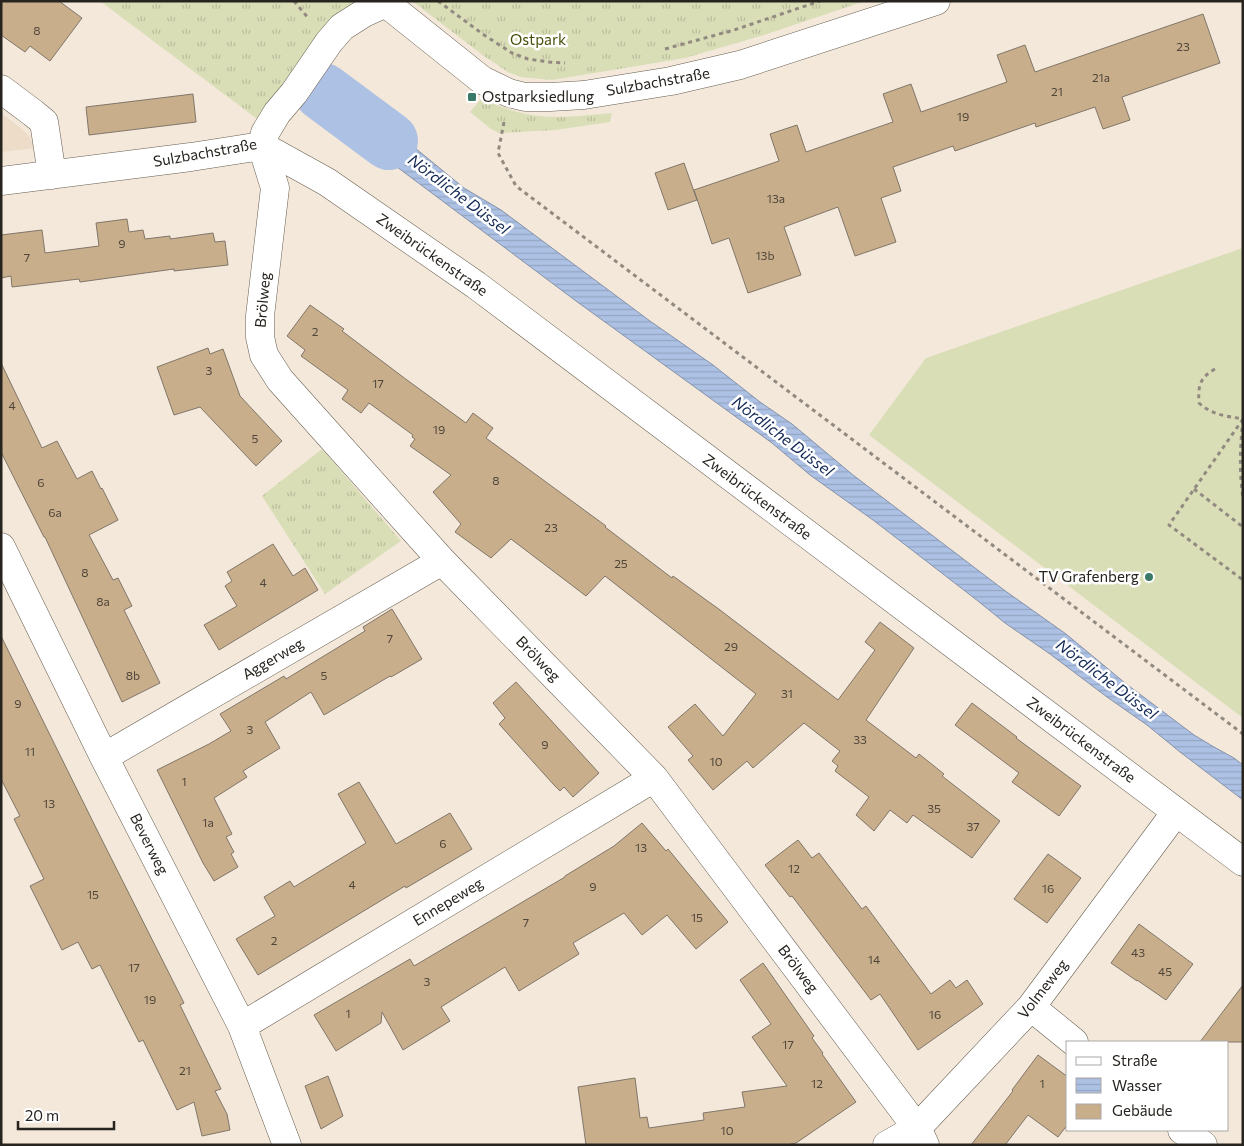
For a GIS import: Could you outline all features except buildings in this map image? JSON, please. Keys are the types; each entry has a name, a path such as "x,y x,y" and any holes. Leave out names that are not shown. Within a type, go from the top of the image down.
{"street":[{"name":"Sulzbachstraße","path":"1,181 262,146 265,133 277,113 294,93 329,42 342,27 385,2 482,80 509,93 526,98 550,98 584,95 670,82 740,66 936,1"},
{"path":"1,89 44,122 52,175"},
{"name":"Brölweg","path":"262,146 276,188 260,316 260,337 264,355 280,380 442,561 654,778 921,1136"},
{"name":"Zweibrückenstraße","path":"262,146 327,182 476,285 1243,862"},
{"name":"Beverweg","path":"1,547 104,756 242,1026 287,1145"},
{"name":"Aggerweg","path":"104,756 442,561"},
{"name":"Ennepeweg","path":"242,1026 654,778"},
{"name":"Volmeweg","path":"887,1145 921,1136 1031,1007 1176,812"},
{"path":"1031,1007 1073,1041"},
{"path":"1183,1131 1203,1145"}],"path":[{"path":"438,1 512,53 528,59 571,64"},
{"path":"664,49 734,30 820,1"},
{"path":"509,93 498,153 516,186 1243,734"},
{"path":"1215,370 1204,377 1200,384 1199,403 1206,410 1217,414 1243,419"},
{"path":"1243,419 1168,525 1243,580"},
{"path":"1243,419 1240,441 1240,471 1243,498"},
{"path":"1194,489 1243,527"}],"shaded area":[{"path":"1,113 29,136 35,148 1,152"}],"green space":[{"path":"100,1 354,1 356,4 260,121"},
{"name":"Ostpark","path":"412,1 865,1 764,35 685,58 552,80 521,77 508,72"},
{"path":"481,99 510,110 538,116 563,117 612,113 610,122 555,130 499,133 470,112"},
{"name":"TV Grafenberg","path":"1243,248 1243,718 869,435 926,358"},
{"path":"322,449 401,541 325,594 262,496"}],"water":[{"path":"333,81 464,188 501,210 650,321 713,365 760,402 792,424 853,475 1004,590 1066,634 1125,683 1194,735 1243,765 1243,800 1147,725 1005,623 873,520 810,475 772,443 576,301 389,161 346,133 316,106"}],"waterway":[{"name":"Nördliche Düssel","path":"323,92 389,141"}],"place":[{"name":"Ostparksiedlung","path":"472,97"},
{"name":"TV Grafenberg","path":"1149,577"}]}
